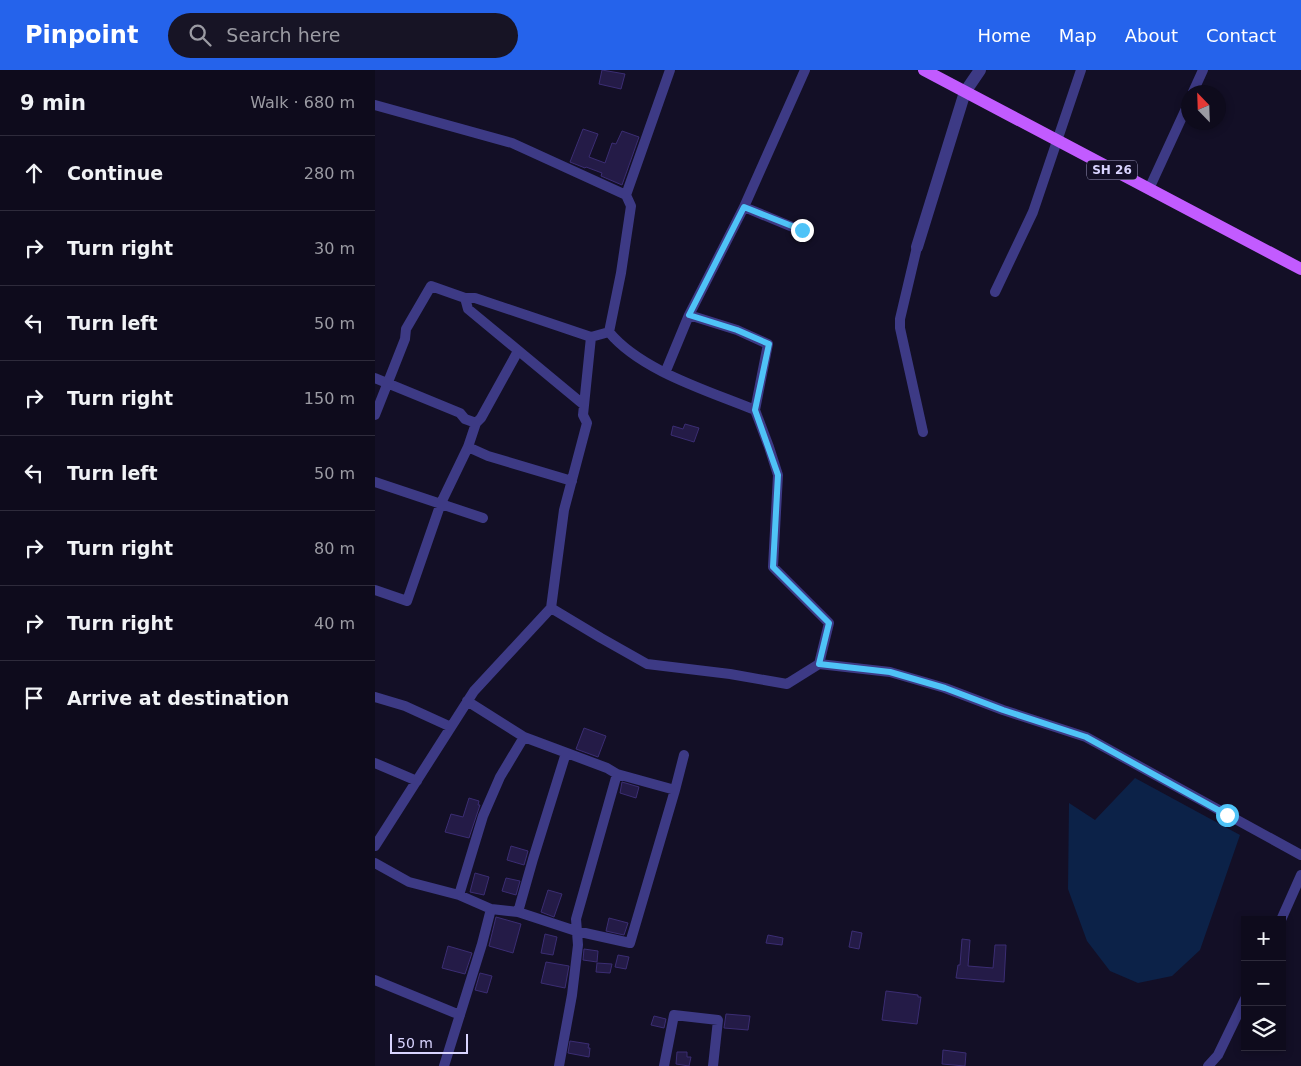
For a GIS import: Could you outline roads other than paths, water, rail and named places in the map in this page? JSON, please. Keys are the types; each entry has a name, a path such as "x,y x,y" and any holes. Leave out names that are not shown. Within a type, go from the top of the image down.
{"main road":[{"name":"SH 26","path":"924,70 1301,269"}],"street":[{"path":"670,70 626,194 631,206 621,273 609,332 619,345 665,373 755,410"},
{"path":"665,373 689,315 744,207 805,70"},
{"path":"923,432 900,328 900,319 917,246 965,92 980,70"},
{"path":"995,292 1028,225 1081,70"},
{"path":"1196,85 1203,70"},
{"path":"375,104 512,143 626,194"},
{"path":"1149,189 1181,119"},
{"path":"744,207 802,230"},
{"path":"375,415 405,339 406,329 431,286 465,298 475,298 591,337 609,332"},
{"path":"465,298 468,309 584,406"},
{"path":"689,315 737,330 769,344 755,410 778,475 773,567 829,623 819,664"},
{"path":"375,846 474,691 551,608 564,510 587,423 583,415 591,337"},
{"path":"375,590 407,601 441,503 468,447 476,423 481,418 519,351"},
{"path":"375,378 460,413 465,419 476,423"},
{"path":"468,447 488,456 572,481"},
{"path":"375,482 483,518"},
{"path":"551,608 647,664 730,674 787,684 819,664 890,672 945,688 1003,710 1086,737 1301,855"},
{"path":"375,697 405,706 451,727"},
{"path":"467,701 523,737 607,768 617,774 675,790"},
{"path":"459,895 483,816 501,777 523,737"},
{"path":"518,912 566,753"},
{"path":"375,863 409,882 459,895 491,908 518,912 576,931 630,943 684,755"},
{"path":"375,763 417,781"},
{"path":"559,1066 572,995 578,945 576,919 617,774"},
{"path":"1283,916 1301,875"},
{"path":"444,1066 483,944 491,908"},
{"path":"375,980 460,1014"},
{"path":"1208,1066 1219,1055 1242,1006"},
{"path":"664,1066 674,1015 718,1020 713,1066"}],"water":[{"path":"1135,778 1240,835 1200,950 1172,976 1138,983 1110,971 1087,941 1068,889 1069,803 1095,820"}]}
